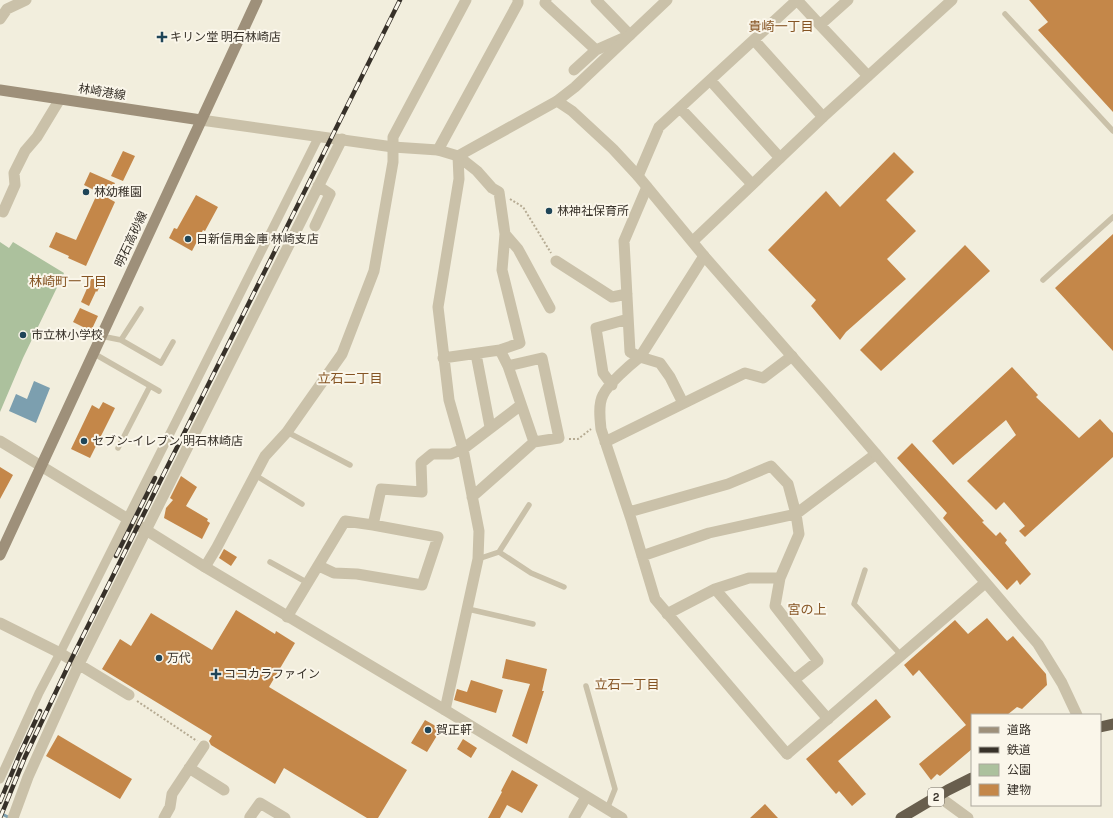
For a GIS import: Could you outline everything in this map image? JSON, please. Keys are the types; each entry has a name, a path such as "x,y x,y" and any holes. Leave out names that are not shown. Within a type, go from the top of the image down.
{"highway":[{"path":"1101,727 1113,724"},
{"name":"2","path":"901,818 971,779"}],"main road":[{"name":"明石高砂線","path":"0,554 257,0"},
{"name":"林崎港線","path":"0,90 201,120"}],"street":[{"path":"0,19 7,9 26,0"},
{"path":"205,568 265,456 287,432 342,354 374,271 393,162 393,137 466,0"},
{"path":"438,150 518,3 518,0"},
{"path":"546,0 545,3 596,50"},
{"path":"596,0 630,35"},
{"path":"458,156 557,101 575,87 667,0"},
{"path":"638,176 660,127 797,0 868,76"},
{"path":"820,25 848,0"},
{"path":"693,241 823,117 952,0"},
{"path":"574,70 596,50 630,35"},
{"path":"754,40 823,117"},
{"path":"710,80 780,158"},
{"path":"3,212 15,185 14,173 25,151 37,137 60,99"},
{"path":"557,101 572,111 613,149 638,176 704,256 792,356 1038,644 1062,683 1077,714"},
{"path":"680,108 752,184"},
{"path":"201,120 393,147 438,150 458,156 477,171 492,188 498,192 505,234 502,270 520,343 500,350 443,358"},
{"path":"0,779 39,693 319,136"},
{"path":"13,818 28,777 79,664 342,139"},
{"path":"446,710 478,559 479,531 463,449 449,400 438,307 459,179 458,156"},
{"path":"315,226 330,194 318,186"},
{"path":"647,187 624,241 630,352 640,357 660,363 670,377 683,403"},
{"path":"505,234 518,249 550,308"},
{"path":"704,256 640,357 602,396 600,414 601,429 629,512 655,599 787,754 985,583"},
{"path":"556,261 612,297 627,294"},
{"path":"612,385 603,373 596,328 628,319"},
{"path":"500,350 508,366 534,442"},
{"path":"476,354 490,427"},
{"path":"605,442 745,373 763,378 792,356"},
{"path":"472,497 534,442 559,438 542,358 508,366"},
{"path":"373,525 381,489 422,492 421,463 432,454 451,454 463,449 521,404"},
{"path":"0,441 146,530 205,568 446,710 622,818"},
{"path":"642,556 710,533 796,514 876,454"},
{"path":"629,512 728,484 771,466 788,484 796,514 799,534 780,578 775,606 818,662 794,680"},
{"path":"287,617 345,521 438,537 422,585 357,574 334,573 319,566"},
{"path":"667,614 715,589 749,578 780,578"},
{"path":"715,589 828,719"},
{"path":"0,623 60,653 129,695"},
{"path":"164,818 170,807 172,794 204,746"},
{"path":"189,768 224,790"},
{"path":"938,796 968,818"},
{"path":"574,818 586,797"},
{"path":"252,818 250,817 260,803 285,818"}],"lane":[{"path":"1005,14 1113,131"},
{"path":"1043,280 1113,217"},
{"path":"121,340 141,309"},
{"path":"101,336 121,340 161,363 173,342"},
{"path":"93,352 159,391"},
{"path":"118,448 150,386"},
{"path":"287,432 350,465"},
{"path":"255,475 302,504"},
{"path":"478,559 499,552 529,505"},
{"path":"499,552 531,573 564,587"},
{"path":"270,562 308,583"},
{"path":"865,570 854,604 902,655"},
{"path":"468,609 533,624"},
{"path":"586,686 615,789 606,809"}],"path":[{"path":"498,192 523,207 556,261"},
{"path":"559,438 578,439 601,422"},
{"path":"129,695 204,746"}],"green space":[{"path":"0,242 9,248 13,242 64,273 23,358 0,412"}],"water":[{"path":"34,381 50,388 36,423 9,411 16,394 27,399"}],"building":[{"path":"1029,0 1113,0 1113,112 1038,30 1048,22"},
{"path":"123,151 135,156 123,181 111,176"},
{"path":"894,152 914,172 886,200 916,231 887,259 906,279 846,332 840,340 811,306 816,300 768,250 826,191 840,207"},
{"path":"90,172 115,183 108,198 115,202 86,266 49,247 56,232 76,240 98,192 84,185"},
{"path":"196,195 218,207 205,231 203,230 192,251 169,238 174,228 177,229"},
{"path":"1113,234 1113,351 1055,288"},
{"path":"965,245 990,271 881,371 860,350"},
{"path":"93,275 103,280 89,306 81,302"},
{"path":"80,308 98,316 91,331 73,322"},
{"path":"1012,367 1038,395 1036,397 1079,438 1100,419 1113,433 1113,457 1025,537 1019,531 1025,526 1004,502 996,510 967,481 1016,435 1006,420 953,465 932,441"},
{"path":"103,402 115,408 90,458 71,449 92,405 99,409"},
{"path":"912,443 984,521 982,522 996,536 1000,532 1007,540 1005,543 1031,574 1020,585 1017,580 1007,590 943,518 947,513 897,458"},
{"path":"0,467 13,475 0,499"},
{"path":"181,476 197,487 186,506 208,519 207,521 210,523 202,539 164,518 166,508 173,500 170,498"},
{"path":"224,549 237,557 231,566 219,558"},
{"path":"236,610 275,634 276,631 295,643 269,687 407,770 378,818 367,818 284,768 275,784 211,745 209,741 212,736 102,669 120,639 131,646 151,613 212,650"},
{"path":"987,618 1007,641 1013,636 1046,674 1047,685 1022,709 1017,707 1008,714 971,714 971,750 940,776 937,774 931,780 919,764 966,725 919,670 913,676 904,665 955,620 968,634"},
{"path":"506,659 547,669 542,691 544,691 527,744 512,736 530,684 502,678"},
{"path":"471,680 503,690 496,713 454,700 457,689 467,692"},
{"path":"876,699 891,717 838,761 866,794 852,806 839,791 836,794 806,759"},
{"path":"425,720 441,729 427,752 411,743"},
{"path":"58,735 132,779 120,799 46,756"},
{"path":"463,739 477,748 471,758 457,749"},
{"path":"512,770 538,785 522,813 507,805 500,818 488,818 502,792 501,791"},
{"path":"765,804 778,818 750,818"}],"waterway":[{"path":"0,813 10,818"}],"railway":[{"path":"0,818 25,757 71,660 400,0"},
{"path":"116,556 155,478"},
{"path":"0,802 40,711"}],"place":[{"name":"キリン堂 明石林崎店","path":"162,37"},
{"name":"林幼稚園","path":"86,192"},
{"name":"林神社保育所","path":"549,211"},
{"name":"日新信用金庫 林崎支店","path":"188,239"},
{"name":"市立林小学校","path":"23,335"},
{"name":"セブン-イレブン 明石林崎店","path":"84,441"},
{"name":"万代","path":"159,658"},
{"name":"ココカラファイン","path":"216,674"},
{"name":"賀正軒","path":"428,730"}],"district":[{"name":"貴崎一丁目","path":"781,26"},
{"name":"林崎町一丁目","path":"68,281"},
{"name":"立石二丁目","path":"350,378"},
{"name":"宮の上","path":"807,609"},
{"name":"立石一丁目","path":"627,684"}]}
